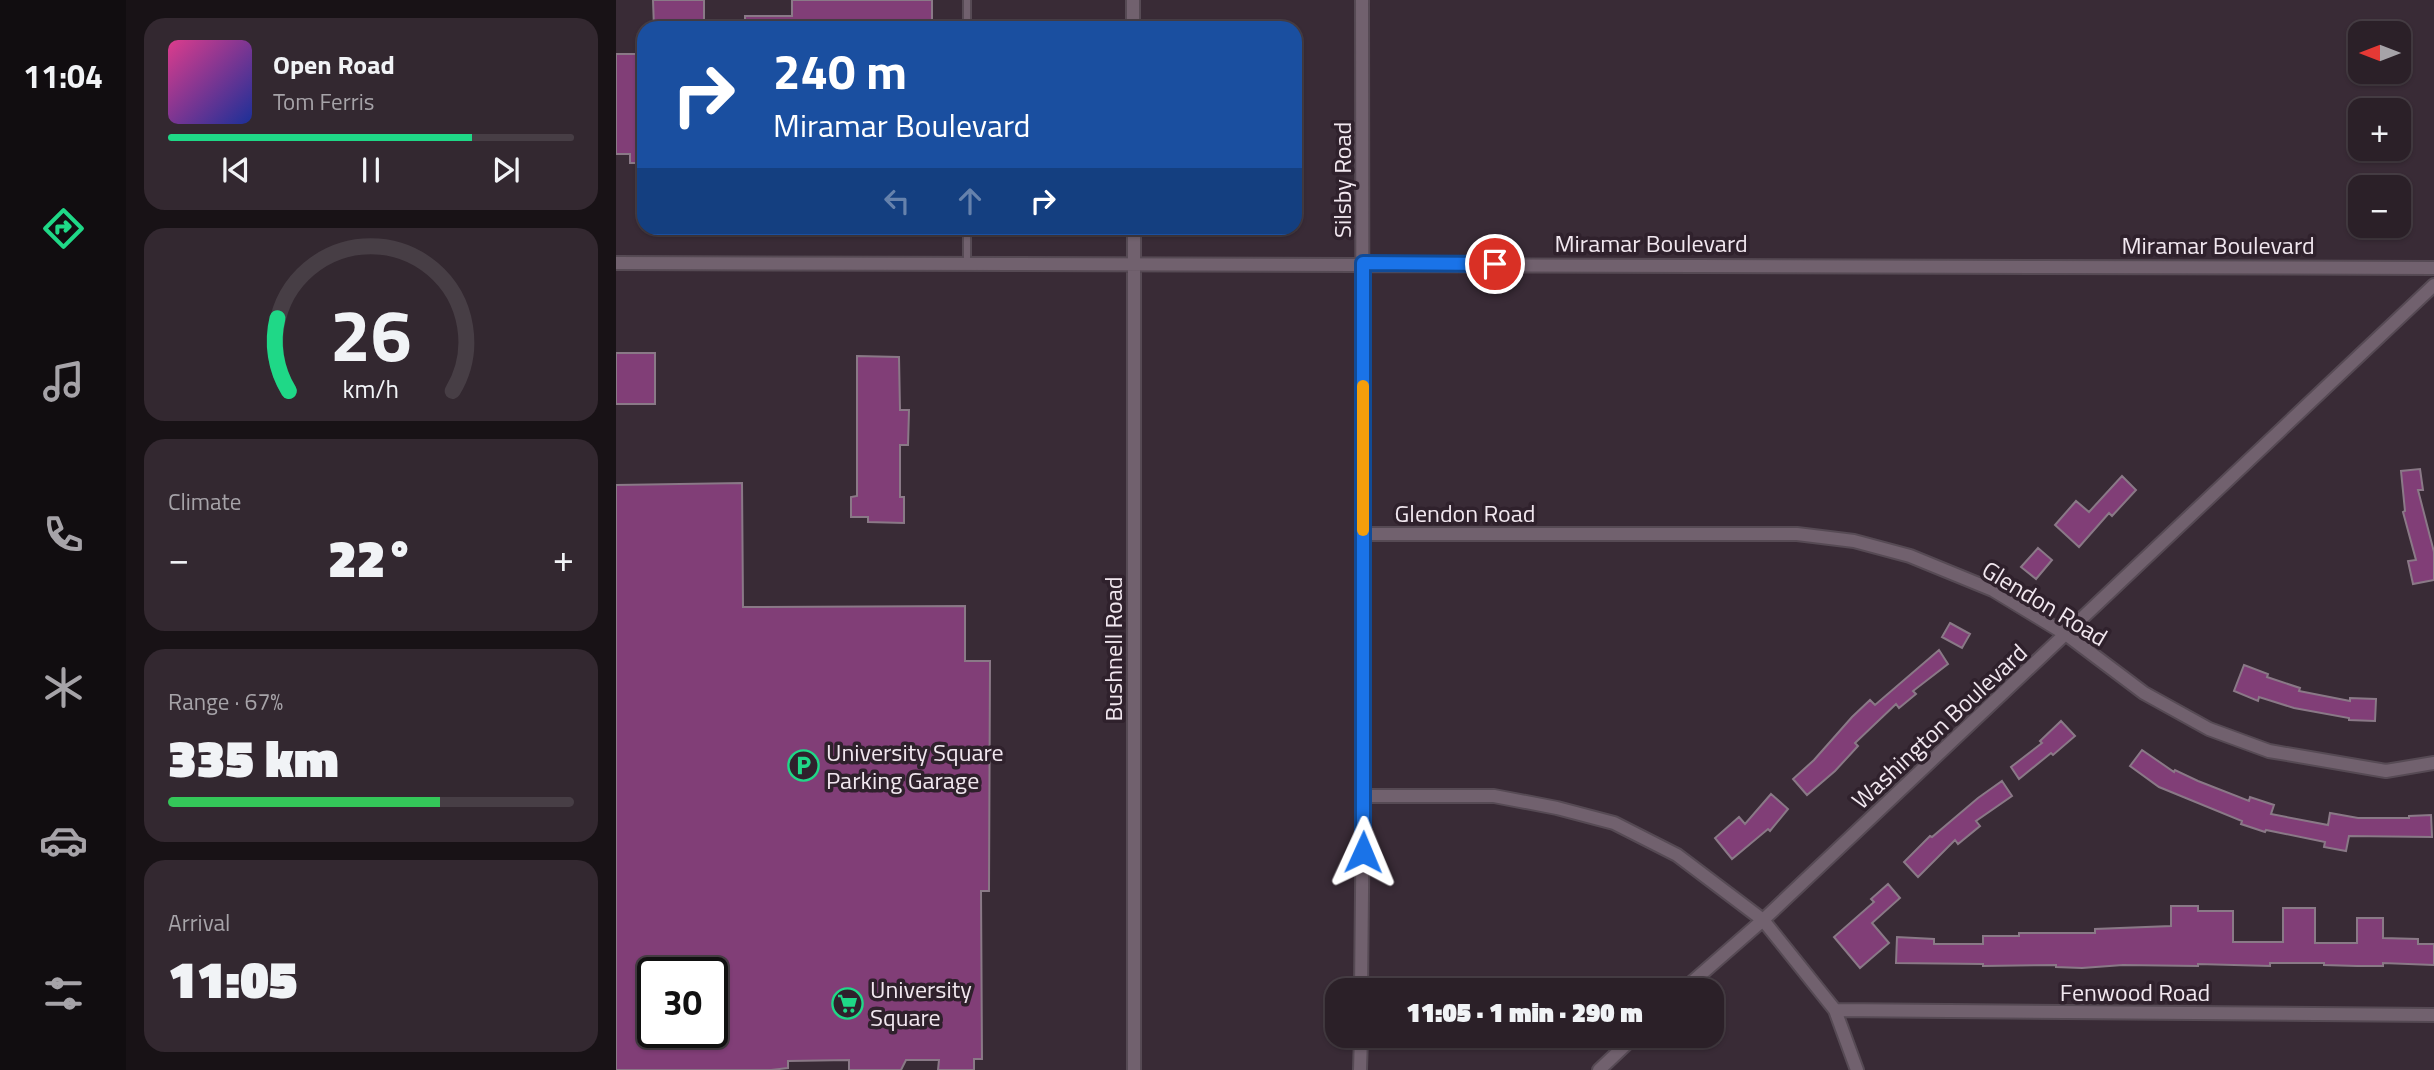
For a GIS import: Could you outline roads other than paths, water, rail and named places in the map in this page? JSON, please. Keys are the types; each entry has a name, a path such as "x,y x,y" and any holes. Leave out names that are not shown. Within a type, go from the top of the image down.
{"street":[{"path":"1133,0 1133,21"},
{"name":"Silsby Road","path":"1361,978 1362,0"},
{"name":"Bushnell Road","path":"1134,235 1134,1070"},
{"name":"Miramar Boulevard","path":"616,263 2434,268"},
{"name":"Washington Boulevard","path":"1697,978 1763,920 2067,635 2434,285"},
{"name":"Glendon Road","path":"1363,534 1797,534 1853,541 1910,556 1993,590 2067,635 2144,693 2209,729 2269,751 2386,771 2434,763"},
{"path":"1363,796 1494,796 1557,808 1614,823 1677,855 1763,920 1835,1010 1857,1070"},
{"name":"Fenwood Road","path":"1835,1010 2434,1015"},
{"path":"1360,1070 1361,1048"},
{"path":"1599,1070 1622,1048"}],"lane":[{"path":"967,0 967,21"},
{"path":"967,235 967,264"}],"place":[{"name":"University Square Parking Garage","path":"803,766"},
{"name":"University Square","path":"847,1003"}]}
